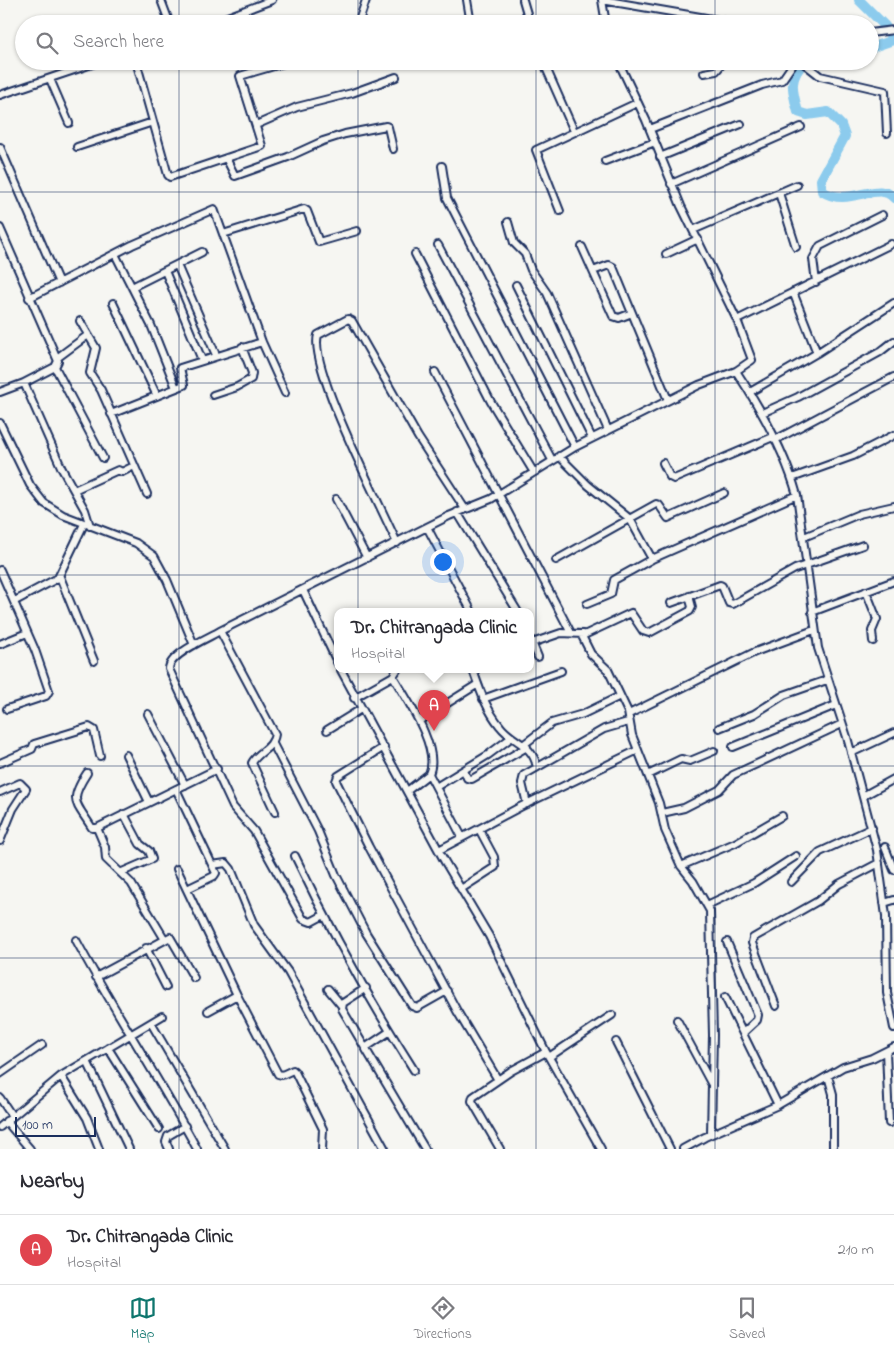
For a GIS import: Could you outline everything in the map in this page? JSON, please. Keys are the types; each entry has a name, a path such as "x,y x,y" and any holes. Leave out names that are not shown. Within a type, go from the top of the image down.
{"street":[{"path":"161,0 167,15"},
{"path":"233,15 272,0"},
{"path":"361,15 366,0"},
{"path":"467,0 470,15"},
{"path":"523,0 527,15"},
{"path":"604,15 602,0 689,15"},
{"path":"879,32 894,30"},
{"path":"0,95 76,70"},
{"path":"139,70 169,176 262,146 240,76 260,70"},
{"path":"547,70 574,131"},
{"path":"324,915 311,922 303,919 254,831 233,806 169,669 171,661 194,645 220,631 457,512 500,493 533,471 592,438 699,385 736,371 752,360 738,320 671,184 650,129 622,70"},
{"path":"704,73 716,70"},
{"path":"650,129 762,85 782,80 789,70"},
{"path":"812,70 820,76 885,92 888,133"},
{"path":"256,125 297,107 346,95 396,77"},
{"path":"50,79 68,123"},
{"path":"560,211 535,152 574,131 637,103"},
{"path":"77,147 153,122"},
{"path":"660,156 741,124"},
{"path":"226,158 235,176 338,136 386,126 388,127 393,149"},
{"path":"671,184 801,127"},
{"path":"605,161 655,142"},
{"path":"0,148 59,283"},
{"path":"442,166 447,198 575,447"},
{"path":"693,230 797,185"},
{"path":"779,193 796,247"},
{"path":"29,298 115,254 211,209 214,210 262,342 285,393"},
{"path":"223,234 304,210 307,211 319,242 357,231"},
{"path":"816,282 813,260 820,246 882,215"},
{"path":"508,222 514,243 525,254 546,293 608,430"},
{"path":"0,228 29,298 57,358 58,365 24,383 0,392"},
{"path":"666,254 698,240"},
{"path":"738,320 891,244"},
{"path":"438,245 555,458 630,519 652,559"},
{"path":"582,246 614,316 619,318 632,312"},
{"path":"132,287 202,252"},
{"path":"115,254 151,325 176,388"},
{"path":"415,254 491,402 533,471"},
{"path":"177,265 216,355"},
{"path":"593,271 609,265 613,267 668,400"},
{"path":"165,271 202,360"},
{"path":"516,285 592,438"},
{"path":"793,292 817,353"},
{"path":"113,303 157,396"},
{"path":"750,392 817,353 894,303"},
{"path":"397,542 334,407 316,340 318,335 348,319 352,321 418,437 465,509"},
{"path":"80,321 96,348 90,373 111,414 147,494"},
{"path":"57,358 88,335"},
{"path":"762,413 798,397 880,352 894,341"},
{"path":"111,414 185,384 179,369 216,355 262,342"},
{"path":"213,395 237,387 251,379 252,373 242,347"},
{"path":"55,367 103,458"},
{"path":"736,371 762,413 792,478 797,495 804,537 814,630 827,680 851,752 877,850 884,903 887,993 894,1028"},
{"path":"435,372 481,464 500,493 571,633"},
{"path":"663,463 670,477 674,479 774,438 894,377"},
{"path":"15,601 60,576 87,525 74,490 62,468 24,383"},
{"path":"0,422 2,431 30,485 44,503 63,515 136,543 154,556 194,645"},
{"path":"792,478 853,456 894,435"},
{"path":"74,490 118,470 122,472 134,466"},
{"path":"556,560 658,504 668,518 724,493"},
{"path":"587,604 611,594 614,580 652,559 797,495"},
{"path":"336,499 367,558"},
{"path":"804,537 859,514 894,506"},
{"path":"457,512 516,608"},
{"path":"427,527 470,608"},
{"path":"671,603 721,586 732,604 770,581 807,564 863,545"},
{"path":"0,570 28,633 45,676 49,693 7,709"},
{"path":"60,576 94,662"},
{"path":"812,612 894,581"},
{"path":"303,590 334,656"},
{"path":"866,591 877,619 872,630 873,641"},
{"path":"534,640 562,632 583,634 630,613 643,631 648,633 690,611 692,607 689,596"},
{"path":"628,714 755,652 814,630"},
{"path":"220,631 274,730 272,744 318,831 336,875 366,933 412,1006 417,1008 447,991"},
{"path":"0,644 28,633"},
{"path":"583,634 591,654 608,670 620,696 662,813 665,830 681,866 707,905 711,916 713,1035 711,1134"},
{"path":"534,648 538,657"},
{"path":"484,699 561,671"},
{"path":"342,673 354,698 384,746 439,850 489,936 547,1054 601,1149"},
{"path":"354,698 393,676 395,673"},
{"path":"474,673 494,718 512,737 534,754 537,767"},
{"path":"393,676 426,735 427,745 432,757 429,774 462,837"},
{"path":"719,728 754,714 784,696 827,680"},
{"path":"419,720 478,684"},
{"path":"464,770 467,778 472,780 525,746 552,723 583,714 620,696"},
{"path":"733,746 836,705"},
{"path":"327,730 361,708"},
{"path":"148,714 185,785"},
{"path":"527,804 522,779 537,767 604,729 628,722"},
{"path":"662,813 684,808 719,790 733,775 842,724"},
{"path":"0,762 32,749 34,744 89,727 94,730 100,756"},
{"path":"851,752 894,733"},
{"path":"436,787 512,737"},
{"path":"272,744 252,763 275,812"},
{"path":"384,746 338,776 336,782 447,991 498,1080"},
{"path":"439,850 479,828 638,750"},
{"path":"648,775 681,759 690,761 714,751"},
{"path":"126,755 149,802"},
{"path":"87,773 75,800 92,828 97,828 217,769"},
{"path":"407,791 429,774"},
{"path":"863,796 894,779"},
{"path":"0,792 20,783 26,789 13,809 0,841"},
{"path":"176,789 216,875 187,889"},
{"path":"122,872 152,859 148,851 140,844 124,814"},
{"path":"681,866 735,843 782,816"},
{"path":"97,828 105,846 105,858 122,872 136,890 164,938"},
{"path":"461,889 493,869 496,863 479,828"},
{"path":"791,882 820,852 872,828"},
{"path":"877,850 894,844"},
{"path":"885,847 894,870"},
{"path":"296,856 324,915 389,1032 414,1070"},
{"path":"707,905 754,883 796,856"},
{"path":"776,1006 752,943 753,938 818,901 839,884 879,863"},
{"path":"212,864 226,864 231,869 254,925 288,972 385,1149"},
{"path":"177,869 236,995 278,1074 280,1075 291,1070 295,1072 323,1130 322,1149"},
{"path":"884,903 894,900"},
{"path":"96,977 164,938 170,937 194,978"},
{"path":"76,940 197,1149"},
{"path":"727,942 758,1015 757,1020 744,1033"},
{"path":"146,948 166,987"},
{"path":"342,1006 366,988"},
{"path":"328,989 342,1006 364,1048 425,1149"},
{"path":"208,1011 236,995"},
{"path":"725,997 778,1104"},
{"path":"500,1149 472,1098 498,1080 547,1054 612,1014"},
{"path":"0,1127 61,1076 162,1016"},
{"path":"677,1020 712,1084"},
{"path":"151,1023 225,1149"},
{"path":"364,1048 389,1032"},
{"path":"616,1042 670,1149"},
{"path":"0,1074 42,1045"},
{"path":"683,1149 711,1134 778,1104 843,1067 894,1047"},
{"path":"108,1048 159,1128"},
{"path":"886,1051 889,1123"},
{"path":"87,1060 129,1149"},
{"path":"61,1076 87,1118 99,1149"},
{"path":"828,1076 832,1094 834,1149"},
{"path":"0,1098 12,1116"},
{"path":"6,1121 30,1149"},
{"path":"169,1149 166,1142 168,1136 184,1126"}],"waterway":[{"path":"859,0 874,15"},
{"path":"879,20 893,40 879,45"},
{"path":"798,70 793,85 798,112 807,115 828,112 841,125 845,136 821,180 822,191 832,196 842,197 880,191 894,198"}],"place":[{"name":"Dr. Chitrangada Clinic","path":"434,731"}]}
